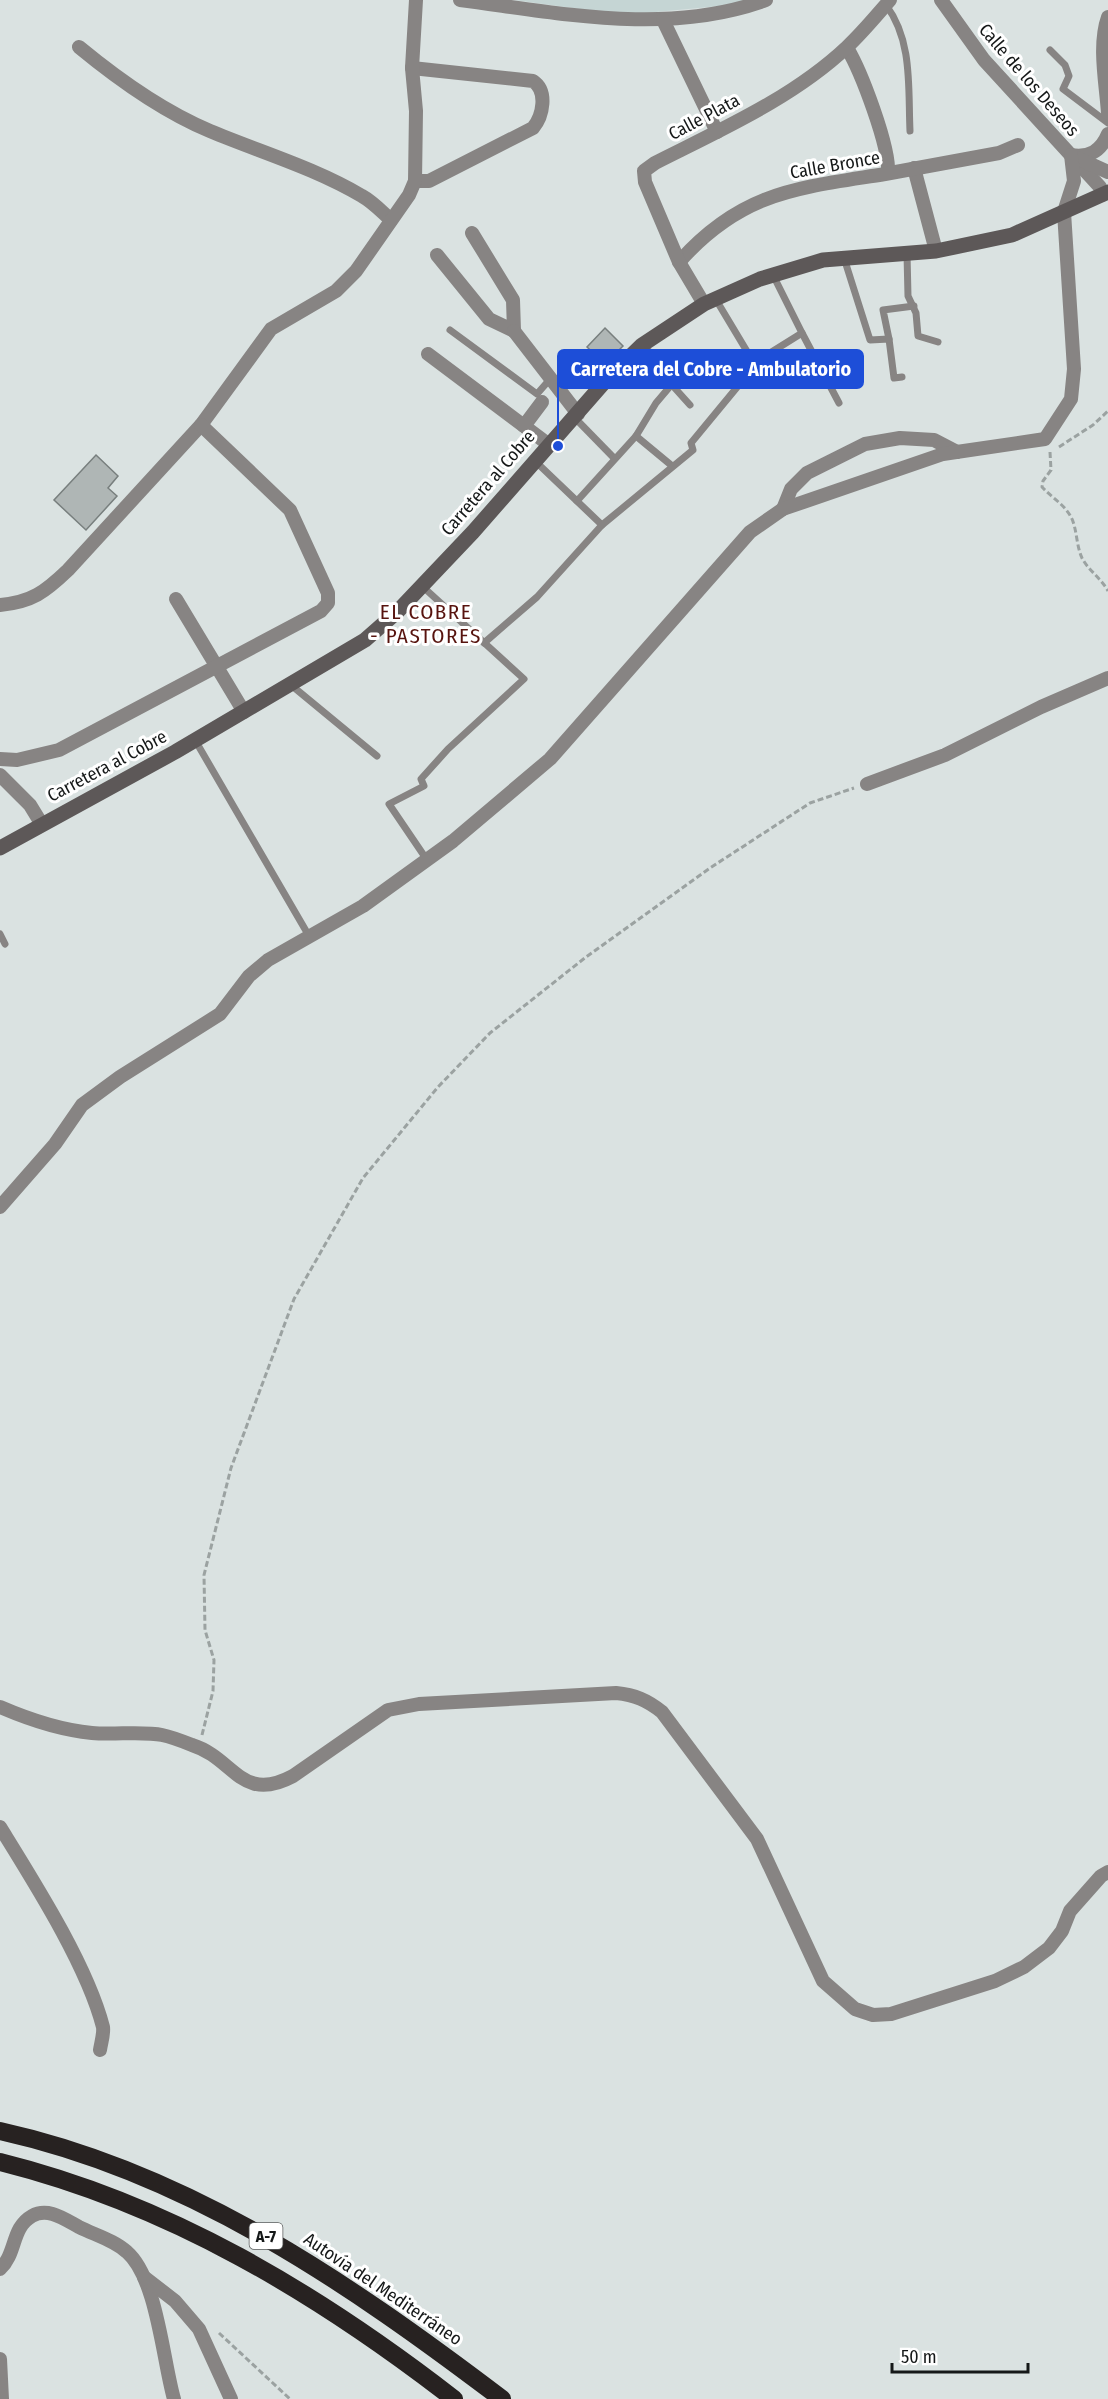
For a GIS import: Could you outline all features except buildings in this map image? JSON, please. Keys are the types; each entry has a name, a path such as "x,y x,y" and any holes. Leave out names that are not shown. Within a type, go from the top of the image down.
{"highway":[{"name":"Autovía del Mediterráneo","path":"0,2131 103,2161 185,2196 266,2236 388,2314 502,2399"},
{"name":"A-7","path":"0,2162 101,2192 200,2234 307,2295 454,2399"}],"street":[{"path":"0,605 22,603 45,592 76,562 201,425 271,329 336,291 356,271 409,195 415,181 416,111 412,68 416,0"},
{"path":"460,0 616,21 663,20 721,12 766,0"},
{"name":"Calle de los Deseos","path":"941,0 984,60 1105,194"},
{"name":"Calle Plata","path":"709,301 679,262 645,182 644,171 794,87 847,48 888,2"},
{"path":"1108,17 1104,42 1108,113"},
{"path":"663,20 717,132"},
{"path":"79,47 115,77 161,106 209,130 272,154 363,196 391,220"},
{"path":"847,48 873,112 889,164 888,173"},
{"path":"412,68 533,81 540,85 543,92 540,120 533,128 429,181 415,181"},
{"path":"1071,155 1080,156 1098,150 1108,134"},
{"name":"Calle Bronce","path":"679,262 712,229 734,214 772,195 999,153 1018,145"},
{"name":"Calle de los Deseos","path":"1071,155 1108,172"},
{"name":"Calle de los Deseos","path":"1064,212 1074,181 1071,155"},
{"path":"914,168 936,251"},
{"name":"Carretera al Cobre","path":"0,848 41,823 195,740 365,640 422,586 608,378 642,345 709,301 773,275 823,260 936,251 1012,235 1105,194"},
{"path":"0,1208 55,1144 82,1105 120,1077 220,1014 249,976 268,960 363,906 453,841 550,759 750,532 783,509 943,454 1045,439 1071,399 1074,369 1064,212"},
{"path":"472,233 513,300 514,331"},
{"path":"437,255 489,319 514,331 551,378 576,415"},
{"path":"428,354 548,444"},
{"path":"524,426 542,402"},
{"path":"0,759 17,760 59,750 321,611 328,603 328,593 290,510 201,425"},
{"path":"783,509 791,489 807,472 865,444 900,438 934,440 957,452"},
{"path":"177,599 244,712"},
{"path":"867,784 945,756 1041,707 1108,678"},
{"path":"0,775 30,804 41,823"},
{"path":"0,1707 40,1724 89,1733 160,1734 197,1746 250,1784 265,1786 280,1783 293,1776 388,1710 420,1704 616,1693 649,1701 662,1712 757,1839 823,1981 855,2009 873,2015 891,2014 995,1981 1024,1967 1049,1948 1062,1931 1070,1911 1101,1876 1108,1872"},
{"path":"0,1827 37,1890 88,1986 104,2030 100,2050"},
{"path":"0,2269 11,2255 16,2233 23,2224 31,2217 46,2213 54,2214 118,2245 135,2261 144,2277 174,2399"},
{"path":"144,2277 175,2301 199,2329 231,2399"},
{"path":"0,2359 2,2399"}],"lane":[{"path":"888,2 906,45 910,131"},
{"path":"1050,50 1065,65 1069,76 1063,89 1108,123"},
{"path":"907,254 908,296 914,306 918,336 938,342"},
{"path":"844,258 870,340 889,339"},
{"path":"773,275 839,403"},
{"path":"484,643 537,597 602,525 671,465 693,450 691,443 743,380 757,368 709,301"},
{"path":"902,377 894,378 883,309 914,306"},
{"path":"450,330 537,394 551,378"},
{"path":"754,363 802,333"},
{"path":"577,501 636,436 656,403 678,377 642,345"},
{"path":"672,385 690,405"},
{"path":"576,415 615,458"},
{"path":"636,436 671,465"},
{"path":"535,461 602,525"},
{"path":"422,586 524,679 448,749 421,779 424,786 389,804 426,860"},
{"path":"291,684 377,756"},
{"path":"195,740 309,936"},
{"path":"0,934 5,944"}],"path":[{"path":"1050,453 1093,425 1108,411"},
{"path":"1045,439 1050,453 1051,470 1043,481 1042,488 1064,507 1073,520 1074,536 1083,560 1101,577 1108,591"},
{"path":"197,1746 206,1728 213,1691 214,1660 205,1630 204,1575 231,1468 294,1299 363,1178 438,1087 490,1033 577,964 710,868 810,802 867,784"},
{"path":"211,2327 290,2399"}],"shaded area":[{"path":"514,0 748,0 731,5 623,15"}],"place":[{"name":"Carretera del Cobre - Ambulatorio","path":"558,446"}],"district":[{"name":"EL COBRE - PASTORES","path":"426,624"}]}
